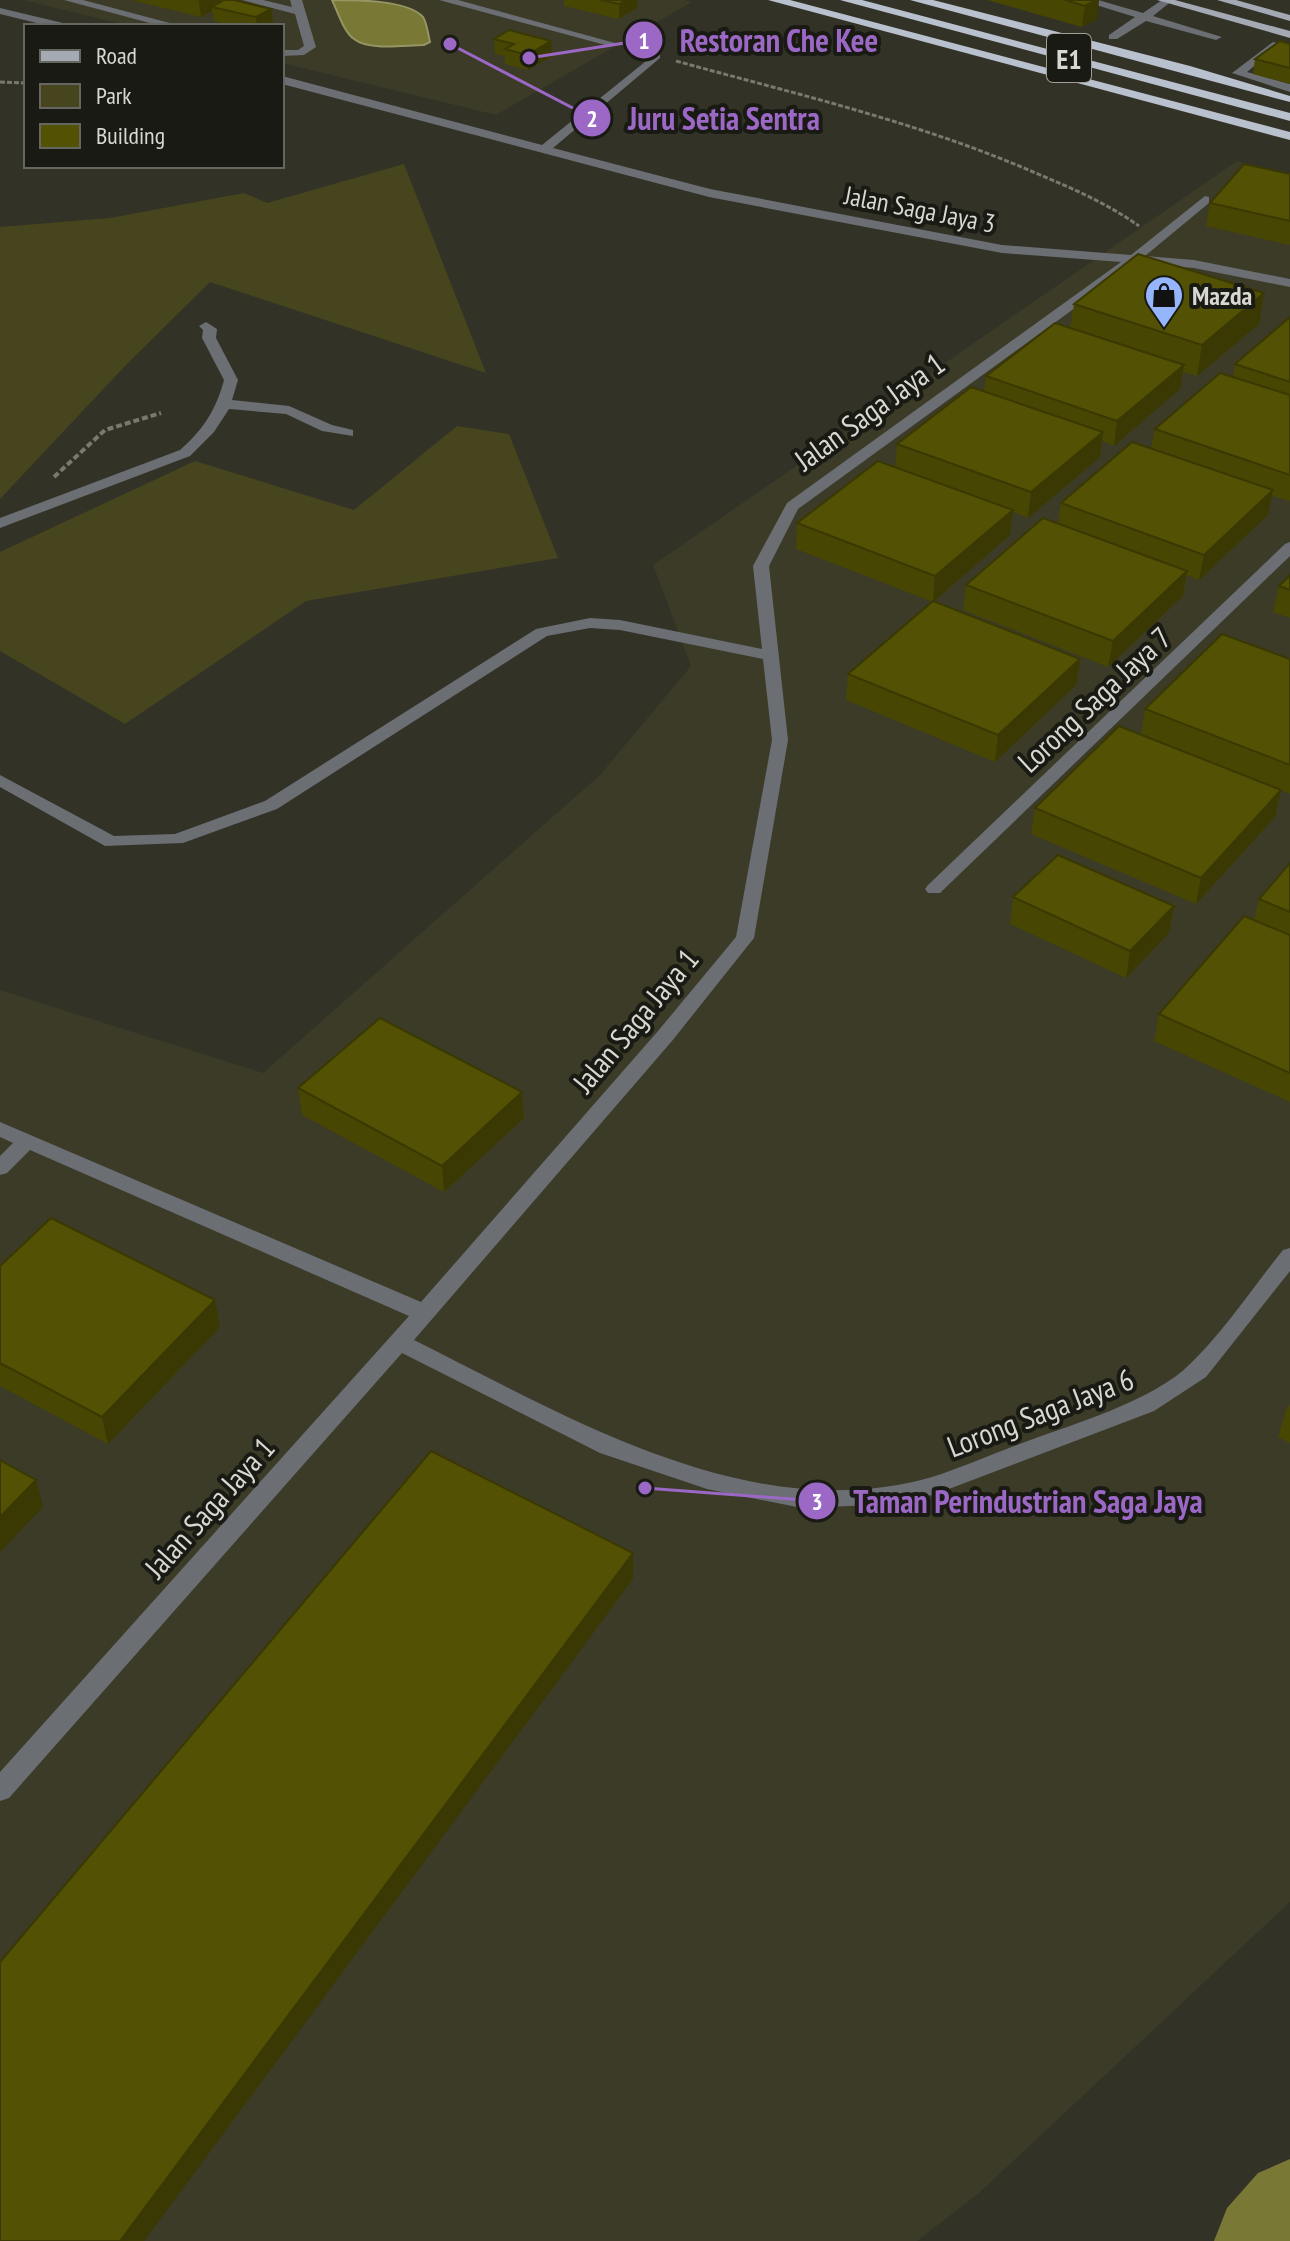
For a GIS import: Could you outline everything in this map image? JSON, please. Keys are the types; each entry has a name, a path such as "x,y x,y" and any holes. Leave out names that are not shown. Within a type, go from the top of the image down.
{"highway":[{"name":"E1","path":"775,0 1290,136"},
{"name":"E1","path":"847,0 1290,117"},
{"path":"917,0 1170,65 1290,100"}],"main road":[{"path":"1223,0 1290,18"},
{"path":"1165,1 1290,35"}],"street":[{"path":"39,20 73,0 167,24"},
{"path":"248,0 298,6 310,47 300,53 284,53"},
{"path":"445,0 609,43"},
{"path":"1086,0 1216,37"},
{"path":"1113,37 1165,1"},
{"path":"0,11 55,24"},
{"path":"1290,49 1273,45 1238,73 1290,88"},
{"path":"546,148 656,56"},
{"name":"Jalan Saga Jaya 3","path":"284,81 709,193 1002,249 1194,264 1290,283"},
{"name":"Jalan Saga Jaya 1","path":"0,1790 399,1342 665,1036 745,938 780,740 761,566 792,506 1133,260 1205,200"},
{"path":"0,523 185,453 209,434 226,404 231,380 206,326"},
{"path":"226,404 289,410 327,428 348,433"},
{"name":"Lorong Saga Jaya 7","path":"934,889 1216,631 1290,547"},
{"path":"0,780 111,842 177,839 271,805 542,632 590,623 620,625 770,656"},
{"path":"0,1129 424,1313"},
{"path":"0,1168 27,1141"},
{"name":"Lorong Saga Jaya 6","path":"399,1342 608,1447 707,1480 802,1499 873,1496 933,1486 1146,1405 1198,1371 1290,1256"}],"path":[{"path":"656,56 900,122 968,144 1108,204 1155,242"},
{"path":"0,82 24,83"},
{"path":"42,507 53,478 105,430 161,413"}],"shaded area":[{"path":"23,0 692,2 496,115 284,63 284,24 122,24"},
{"path":"332,0 381,2 416,11 424,19 430,42 424,45 388,46 361,43 347,31"},
{"path":"1237,161 1290,174 1290,1902 979,2193 917,2241 0,2241 0,990 263,1073 600,775 691,666 653,565"}],"green space":[{"path":"404,164 486,373 210,282 125,366 0,499 0,227 110,218 244,193 267,203"},
{"path":"457,426 509,434 558,558 306,601 125,724 0,651 0,552 195,461 354,510"}],"building":[{"path":"224,0 271,9 256,17 212,7"},
{"path":"601,0 626,0 619,4"},
{"path":"1065,0 1095,0 1085,6"},
{"path":"509,30 551,41 527,55 505,49 514,44 494,39"},
{"path":"1280,41 1290,44 1290,68 1255,59"},
{"path":"1244,164 1290,174 1290,221 1210,203"},
{"path":"1138,254 1264,293 1202,345 1074,304"},
{"path":"1290,317 1290,382 1235,364"},
{"path":"1055,323 1184,365 1117,421 986,376"},
{"path":"1220,373 1290,395 1290,475 1155,429"},
{"path":"971,387 1103,432 1031,492 897,444"},
{"path":"1132,442 1273,490 1204,555 1061,503"},
{"path":"878,461 1013,510 935,576 797,523"},
{"path":"1043,518 1187,571 1113,641 966,585"},
{"path":"1290,575 1290,590 1279,586"},
{"path":"933,601 1080,659 998,735 848,674"},
{"path":"1222,634 1290,659 1290,765 1145,709"},
{"path":"1119,726 1281,790 1201,878 1035,808"},
{"path":"1058,855 1174,906 1130,951 1013,897"},
{"path":"1290,863 1290,912 1259,899"},
{"path":"1244,916 1290,935 1290,1073 1159,1014"},
{"path":"380,1018 522,1092 442,1166 298,1088"},
{"path":"51,1218 215,1300 102,1417 0,1363 0,1266"},
{"path":"431,1451 633,1553 120,2241 0,2241 0,1962"},
{"path":"0,1460 36,1480 0,1517"}],"waterway":[{"path":"1260,2241 1290,2205"}],"place":[{"name":"Juru Setia Sentra","path":"450,44"},
{"name":"Restoran Che Kee","path":"529,58"},
{"name":"Mazda","path":"1164,329"},
{"name":"Taman Perindustrian Saga Jaya","path":"645,1488"}]}
